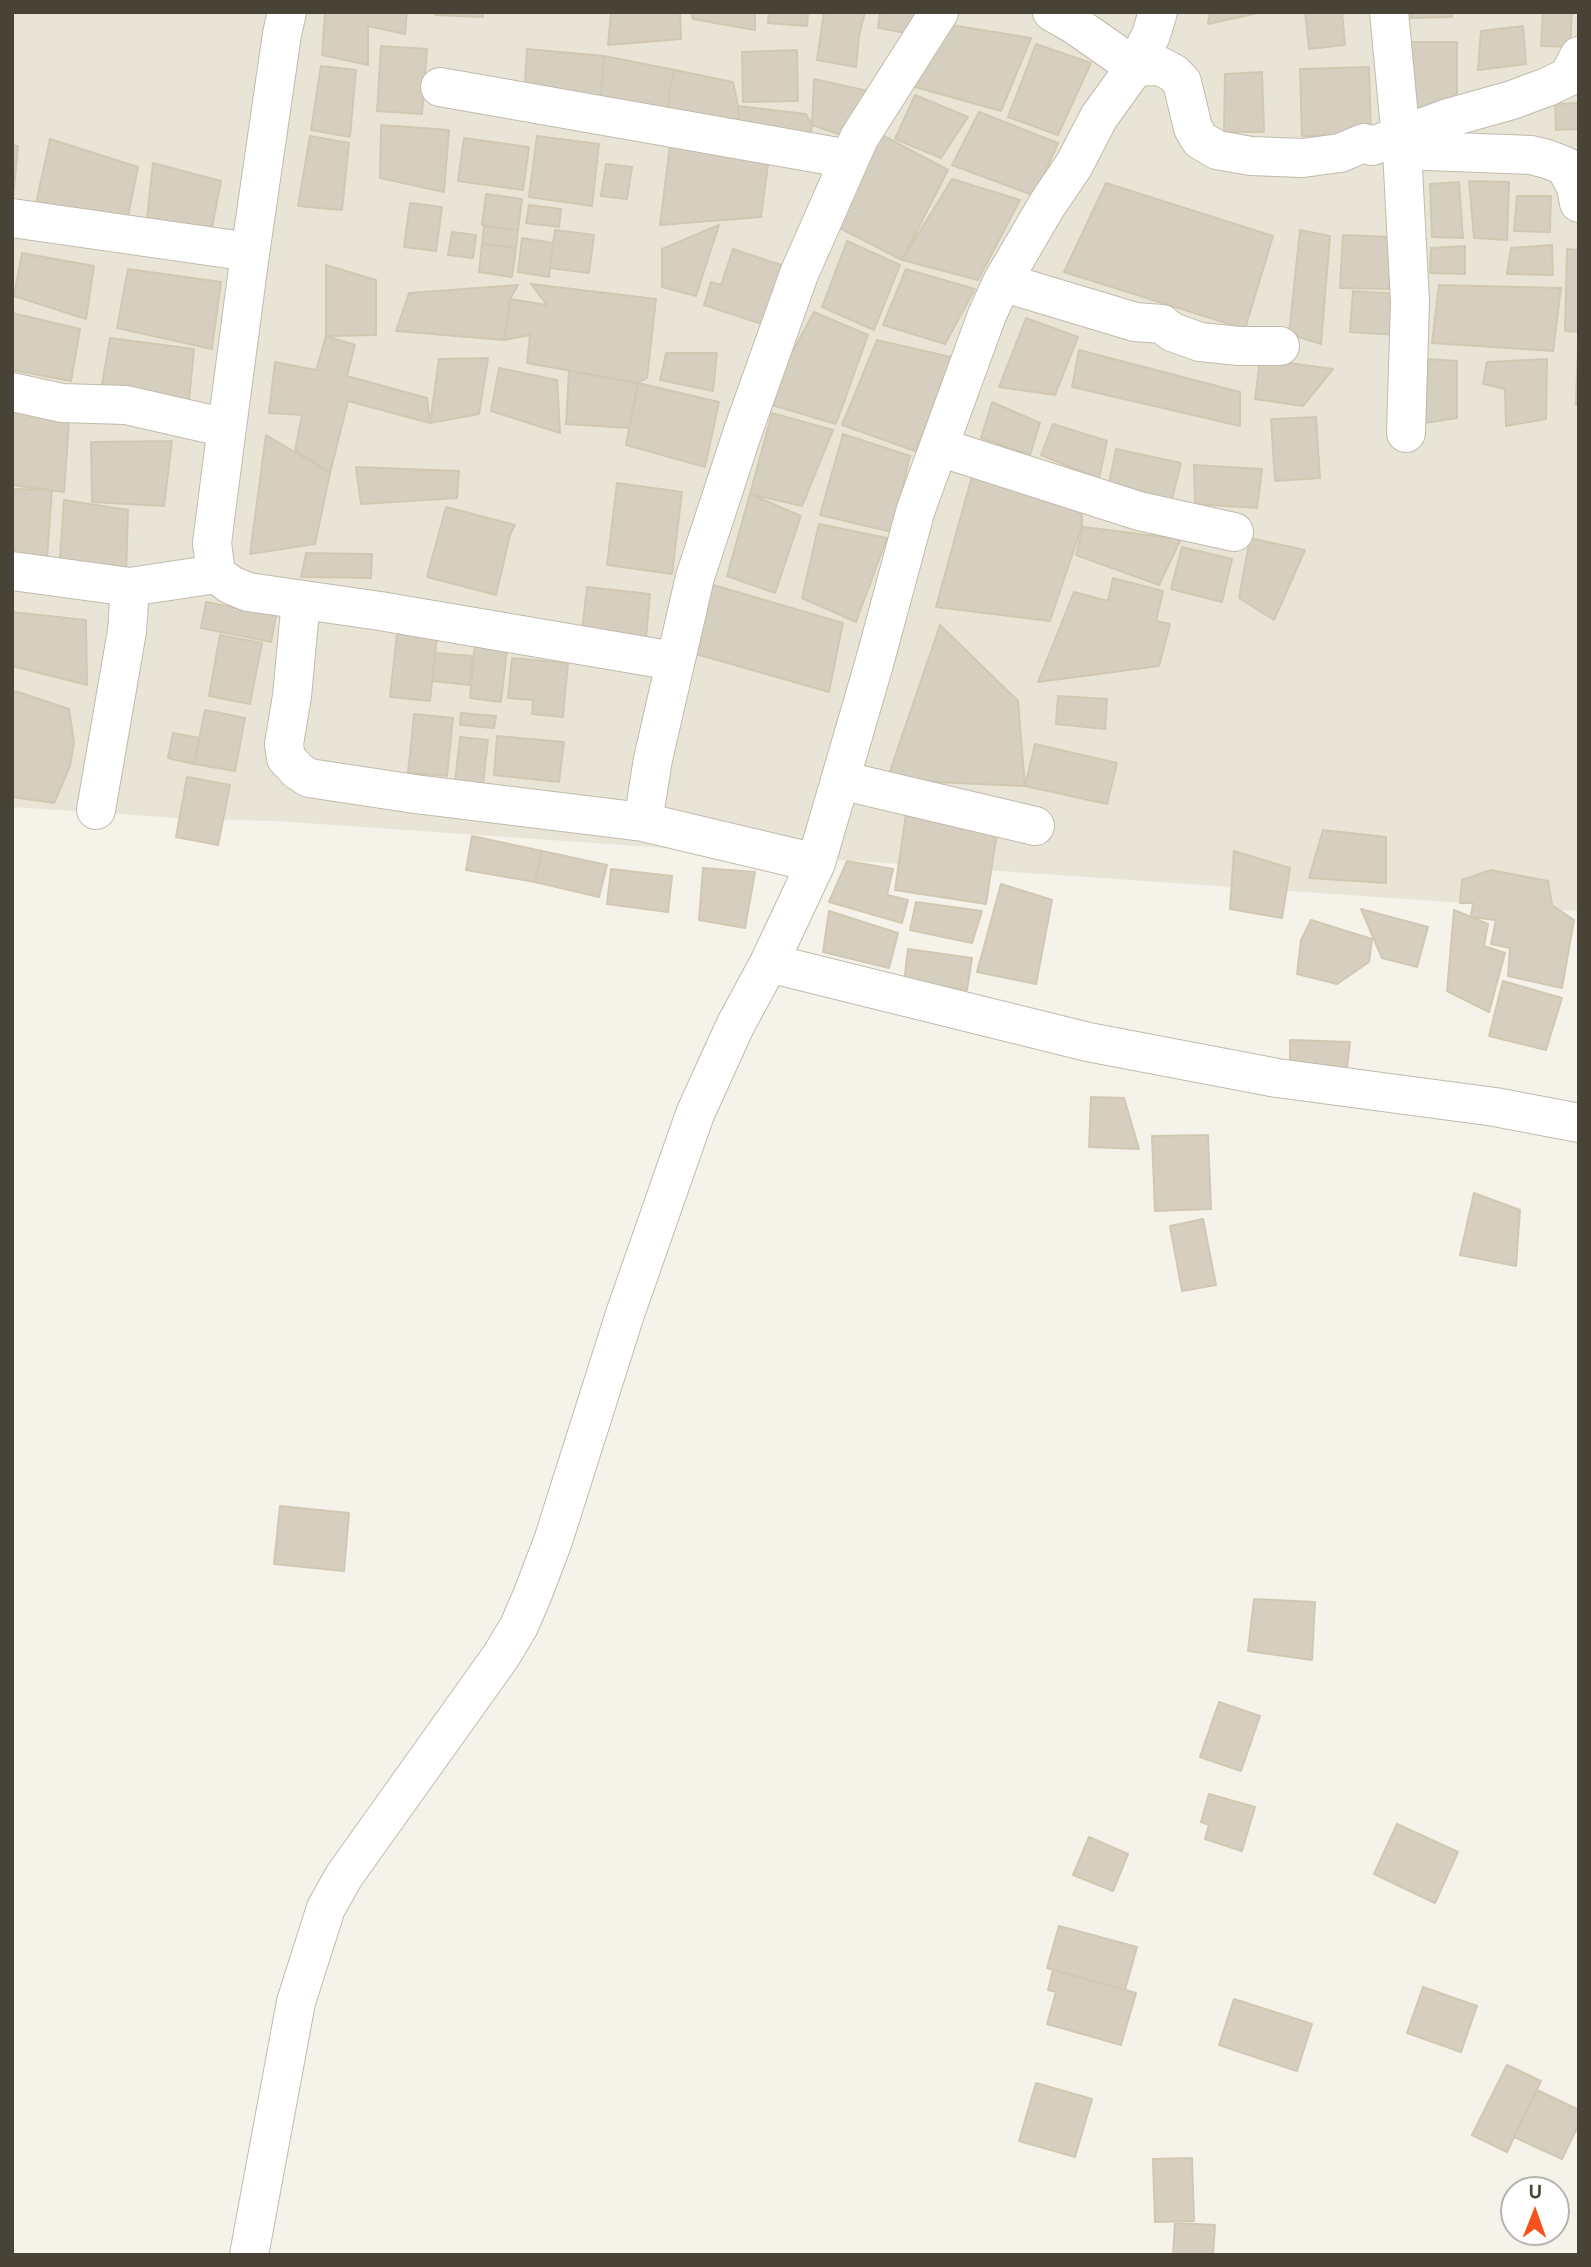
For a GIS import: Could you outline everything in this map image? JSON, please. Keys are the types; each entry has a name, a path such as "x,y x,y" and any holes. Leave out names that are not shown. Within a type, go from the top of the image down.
{"street":[{"path":"216,574 212,543 250,252 287,12"},
{"path":"643,822 674,661 695,577 799,274 849,159 877,108 939,12"},
{"path":"1052,12 1135,66 1160,66 1173,73 1182,82 1200,140 1217,150 1251,156 1303,158 1340,153 1364,143 1372,146 1401,143 1531,155 1564,166 1577,187 1579,203"},
{"path":"249,2255 296,2002 326,1908 344,1876 501,1656 519,1626 553,1541 625,1314 695,1114 735,1026 769,963 816,863 916,509 1002,282 1074,165 1099,117 1135,66 1152,35 1158,12"},
{"path":"1389,12 1401,143 1410,302 1406,433"},
{"path":"1401,143 1547,87 1567,77 1579,56"},
{"path":"440,87 849,159"},
{"path":"12,218 250,252"},
{"path":"1002,282 1135,322 1162,324 1172,332 1200,342 1280,346"},
{"path":"12,393 62,403 126,405 227,428"},
{"path":"939,447 1139,511 1234,532"},
{"path":"12,571 130,587 216,574 248,592 674,661"},
{"path":"96,810 127,631 130,587"},
{"path":"301,600 292,696 284,744 286,758 309,778 643,822 816,863"},
{"path":"840,780 1035,825"},
{"path":"769,963 1088,1042 1277,1078 1495,1107 1579,1123"}],"shaded area":[{"path":"12,12 1579,12 1579,911 276,821 195,819 12,807"}],"building":[{"path":"325,12 407,12 405,34 368,26 368,65 322,55"},
{"path":"435,12 483,12 483,17 435,15"},
{"path":"611,12 680,12 681,39 608,45"},
{"path":"691,12 755,12 755,30 693,19"},
{"path":"769,12 808,12 807,26 768,23"},
{"path":"824,12 865,12 856,67 817,60"},
{"path":"880,12 923,12 912,34 878,28"},
{"path":"1210,12 1258,12 1258,13 1208,24"},
{"path":"1305,12 1342,12 1345,45 1309,49"},
{"path":"1411,12 1451,12 1452,17 1411,18"},
{"path":"1543,12 1572,12 1570,47 1541,46"},
{"path":"945,24 1031,38 1001,111 904,84"},
{"path":"1523,26 1526,64 1478,70 1481,31"},
{"path":"1409,42 1457,42 1457,107 1408,120"},
{"path":"1036,44 1091,63 1058,135 1008,117"},
{"path":"381,46 427,49 422,114 377,111"},
{"path":"527,49 604,56 600,105 524,99"},
{"path":"797,50 798,101 743,102 742,52"},
{"path":"604,56 675,70 669,92 669,124 600,105"},
{"path":"321,66 356,70 350,137 311,130"},
{"path":"1369,67 1371,134 1302,136 1300,69"},
{"path":"675,70 733,82 738,106 739,134 669,124 669,92"},
{"path":"1262,72 1264,132 1224,132 1225,74"},
{"path":"814,79 868,91 856,140 812,125"},
{"path":"915,95 968,117 941,158 895,139"},
{"path":"1579,103 1579,129 1556,130 1555,104"},
{"path":"738,106 806,114 812,125 809,150 739,134"},
{"path":"979,112 1058,143 1035,196 952,165"},
{"path":"381,125 449,130 444,192 380,178"},
{"path":"878,133 948,170 902,260 834,225"},
{"path":"310,136 349,143 342,210 298,206"},
{"path":"537,136 599,144 592,206 529,197"},
{"path":"671,137 770,149 761,217 660,225"},
{"path":"464,138 529,147 523,190 458,181"},
{"path":"50,139 138,167 126,226 34,213"},
{"path":"12,145 18,146 12,208"},
{"path":"153,163 221,181 211,232 147,218"},
{"path":"606,164 632,167 627,199 601,196"},
{"path":"952,179 1020,200 978,280 902,260"},
{"path":"1469,181 1509,182 1507,240 1474,238"},
{"path":"1459,182 1463,238 1432,237 1430,184"},
{"path":"1106,183 1273,236 1245,329 1064,272"},
{"path":"486,194 522,199 518,230 482,225"},
{"path":"1517,196 1551,196 1550,232 1514,231"},
{"path":"410,203 442,207 436,251 404,247"},
{"path":"529,205 561,209 559,227 526,223"},
{"path":"719,225 696,296 662,287 662,249"},
{"path":"484,226 518,230 516,248 482,244"},
{"path":"555,230 594,235 589,273 550,268"},
{"path":"1300,230 1330,236 1321,344 1289,334"},
{"path":"452,232 476,235 473,258 448,255"},
{"path":"1343,235 1390,237 1389,289 1340,288"},
{"path":"522,238 553,243 549,277 518,272"},
{"path":"847,241 900,265 874,330 822,307"},
{"path":"482,244 516,248 512,277 479,272"},
{"path":"1552,245 1553,275 1507,274 1511,248"},
{"path":"1465,246 1465,274 1430,273 1431,248"},
{"path":"733,249 787,267 768,326 704,305 711,282 721,285"},
{"path":"1567,249 1579,250 1579,332 1565,331"},
{"path":"22,253 94,266 86,319 14,296"},
{"path":"326,265 376,280 376,335 326,336"},
{"path":"128,269 221,282 212,349 117,328"},
{"path":"906,269 975,289 945,344 883,325"},
{"path":"531,284 656,299 647,378 638,383 527,363 530,335 504,340 510,299 547,305"},
{"path":"518,285 510,299 504,340 396,331 409,293"},
{"path":"1439,285 1561,288 1553,351 1432,343"},
{"path":"1353,291 1399,294 1396,335 1350,332"},
{"path":"814,312 868,335 836,424 765,403"},
{"path":"12,313 80,329 71,381 12,370"},
{"path":"1026,318 1078,337 1055,395 999,387"},
{"path":"326,336 355,345 347,376 427,398 430,423 348,401 330,473 295,450 302,415 269,413 275,362 316,370"},
{"path":"110,338 194,349 189,401 102,384"},
{"path":"877,340 955,358 915,451 842,425"},
{"path":"1578,341 1579,405 1576,405"},
{"path":"1079,350 1240,392 1240,426 1072,387"},
{"path":"666,353 717,353 713,391 660,380"},
{"path":"488,358 479,414 430,423 439,359"},
{"path":"1260,359 1333,369 1303,406 1255,399"},
{"path":"1428,359 1457,361 1457,418 1425,423"},
{"path":"1547,359 1546,419 1506,426 1505,389 1483,384 1487,362"},
{"path":"499,368 557,380 560,433 491,411"},
{"path":"569,371 638,383 629,428 566,424"},
{"path":"638,383 719,402 705,467 626,445"},
{"path":"992,402 1040,423 1030,455 981,438"},
{"path":"70,409 64,492 12,485 12,410"},
{"path":"772,413 833,430 802,506 750,494"},
{"path":"1316,417 1320,478 1275,481 1271,419"},
{"path":"1053,424 1107,441 1099,479 1041,455"},
{"path":"843,434 910,456 892,532 820,515"},
{"path":"266,435 330,473 315,544 250,554"},
{"path":"172,441 164,506 92,502 91,442"},
{"path":"1116,449 1181,463 1172,499 1108,488"},
{"path":"1194,465 1262,469 1257,508 1195,504"},
{"path":"356,467 459,471 457,498 361,504"},
{"path":"973,472 1081,497 1082,526 1050,621 936,607"},
{"path":"617,483 682,492 672,574 607,565"},
{"path":"12,489 52,490 47,558 12,556"},
{"path":"750,494 801,516 775,593 727,576"},
{"path":"64,500 128,510 126,579 59,572"},
{"path":"446,507 515,525 510,535 496,595 427,577"},
{"path":"819,524 887,538 856,622 802,598"},
{"path":"1083,527 1181,539 1159,585 1076,555"},
{"path":"1250,538 1305,550 1274,620 1239,598"},
{"path":"1182,547 1232,559 1222,602 1171,589"},
{"path":"306,553 372,554 371,578 301,577"},
{"path":"1113,578 1163,591 1156,621 1170,624 1159,666 1038,682 1074,592 1108,601"},
{"path":"710,584 843,623 829,692 696,654"},
{"path":"587,587 650,594 646,638 582,631"},
{"path":"206,602 276,616 271,642 201,628"},
{"path":"12,612 86,620 87,685 12,666"},
{"path":"398,624 438,627 430,701 390,697"},
{"path":"940,625 1018,701 1025,786 887,780"},
{"path":"220,635 262,643 250,704 209,696"},
{"path":"475,644 507,648 501,702 470,698"},
{"path":"435,653 472,656 469,685 432,681"},
{"path":"512,658 568,663 563,717 532,714 533,700 508,698"},
{"path":"15,691 69,709 74,742 70,766 54,803 12,797 12,697"},
{"path":"1058,696 1107,699 1105,729 1056,724"},
{"path":"205,710 245,718 235,771 194,764"},
{"path":"461,713 496,716 494,728 460,725"},
{"path":"414,714 453,718 447,776 408,773"},
{"path":"173,733 200,738 194,764 168,758"},
{"path":"497,736 564,742 559,782 494,775"},
{"path":"460,737 488,740 483,785 455,782"},
{"path":"1035,744 1117,763 1107,804 1025,786"},
{"path":"187,777 230,785 218,845 176,837"},
{"path":"907,807 999,820 986,904 895,890"},
{"path":"1323,830 1386,837 1386,883 1309,878"},
{"path":"472,836 542,851 535,882 466,870"},
{"path":"542,851 607,865 599,897 535,882"},
{"path":"1234,851 1290,868 1282,918 1230,909"},
{"path":"847,861 893,869 887,895 908,900 902,923 829,902"},
{"path":"703,868 755,872 745,928 699,920"},
{"path":"611,869 672,876 668,912 607,904"},
{"path":"1491,870 1548,881 1552,905 1574,920 1562,988 1508,976 1510,948 1491,944 1496,920 1471,917 1473,903 1460,903 1462,880"},
{"path":"1001,884 1052,900 1036,984 977,972"},
{"path":"916,902 982,911 972,943 910,930"},
{"path":"1361,909 1428,927 1417,967 1382,958"},
{"path":"1454,910 1488,924 1484,946 1505,953 1489,1012 1447,991"},
{"path":"829,911 898,933 889,968 823,952"},
{"path":"1311,920 1372,939 1369,962 1337,984 1297,974 1301,940"},
{"path":"908,949 972,958 967,990 904,982"},
{"path":"1503,981 1562,998 1546,1050 1489,1036"},
{"path":"1290,1040 1350,1042 1347,1068 1290,1063"},
{"path":"1091,1097 1124,1098 1139,1149 1089,1147"},
{"path":"1208,1135 1211,1209 1155,1211 1152,1136"},
{"path":"1474,1193 1520,1210 1516,1266 1460,1255"},
{"path":"1203,1219 1216,1285 1182,1291 1170,1226"},
{"path":"280,1506 349,1513 344,1571 274,1564"},
{"path":"1254,1599 1315,1602 1312,1660 1248,1651"},
{"path":"1219,1702 1260,1716 1241,1771 1200,1757"},
{"path":"1209,1794 1255,1807 1242,1851 1205,1839 1209,1825 1201,1822"},
{"path":"1397,1824 1458,1852 1435,1903 1374,1874"},
{"path":"1089,1837 1128,1854 1113,1891 1073,1875"},
{"path":"1059,1926 1137,1947 1125,1990 1047,1968"},
{"path":"1053,1970 1136,1993 1121,2045 1047,2024 1056,1992 1048,1990"},
{"path":"1423,1987 1477,2006 1461,2052 1407,2033"},
{"path":"1234,1999 1312,2024 1297,2071 1219,2045"},
{"path":"1507,2065 1541,2081 1507,2152 1472,2135"},
{"path":"1036,2083 1092,2099 1075,2157 1019,2141"},
{"path":"1537,2090 1579,2110 1579,2124 1562,2159 1514,2137"},
{"path":"1192,2158 1194,2221 1155,2222 1153,2159"},
{"path":"1175,2223 1215,2225 1213,2255 1173,2255"}]}
